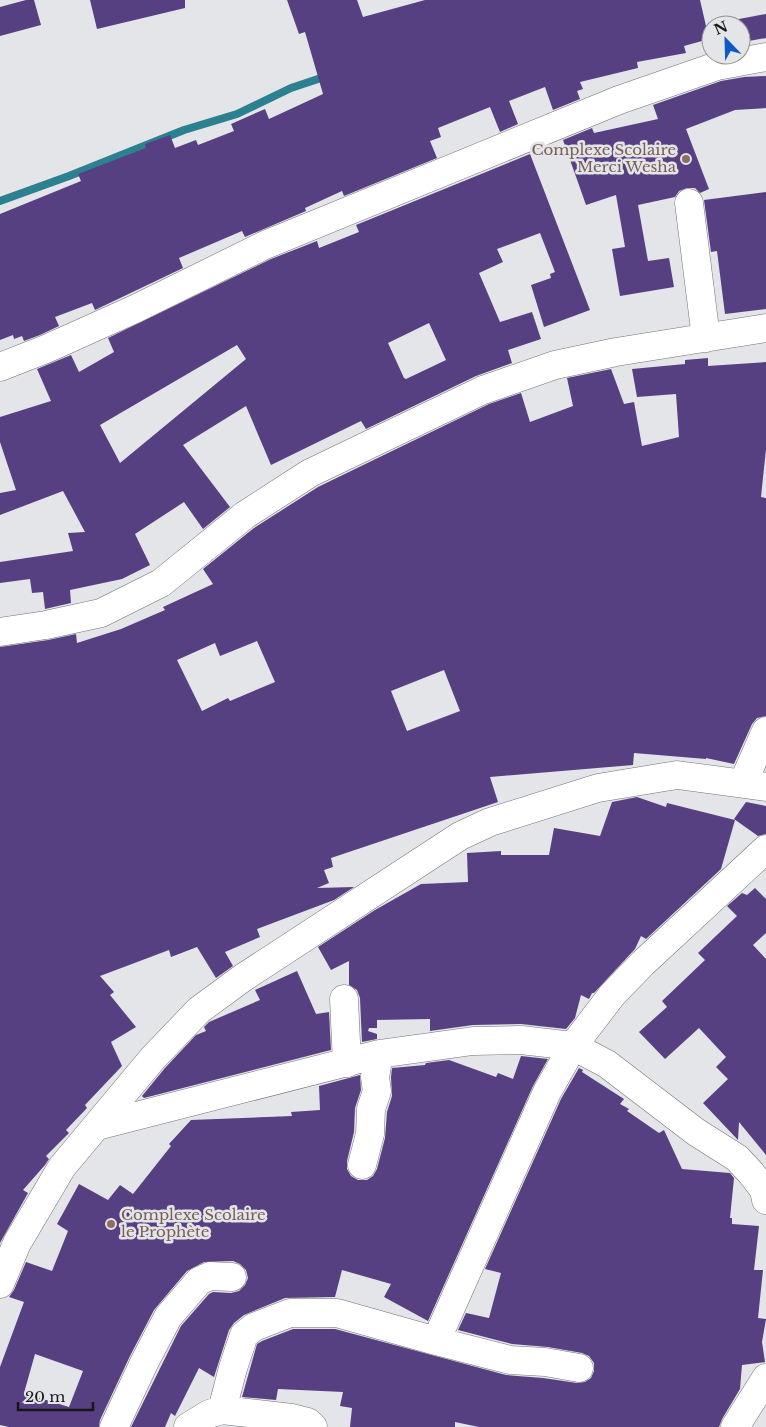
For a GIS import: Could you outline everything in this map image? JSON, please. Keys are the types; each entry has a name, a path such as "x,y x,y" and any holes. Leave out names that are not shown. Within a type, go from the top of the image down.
{"street":[{"path":"0,367 46,349 135,309 265,245 619,100 717,66 766,57"},
{"path":"689,203 706,338"},
{"path":"0,632 46,625 101,613 161,583 245,515 310,473 484,390 555,365 616,352 766,328"},
{"path":"0,1284 17,1243 62,1167 153,1058 199,1010 244,977 460,836 490,822 598,788 677,774 755,785 766,731"},
{"path":"436,1341 547,1092 573,1046 612,995 643,962 766,849"},
{"path":"344,999 347,1063"},
{"path":"97,1126 379,1054 473,1041 521,1040 573,1046 607,1064 696,1132 737,1158 752,1173 764,1190 766,1200"},
{"path":"362,1165 370,1134 371,1108 377,1091 375,1077 379,1054"},
{"path":"114,1427 168,1317 199,1281 210,1276 232,1277"},
{"path":"222,1410 244,1335 254,1326 290,1313 337,1312 510,1360 545,1362 579,1368"},
{"path":"735,1427 766,1378"},
{"path":"188,1427 209,1414 222,1410 292,1418 308,1422 313,1427"}],"building":[{"path":"26,0 34,0 41,25 0,36 0,7"},
{"path":"90,0 185,0 185,8 97,29"},
{"path":"287,0 357,0 363,17 425,0 700,0 703,15 701,15 701,41 684,46 686,53 637,62 638,68 580,82 583,89 577,91 580,99 553,110 545,87 509,101 518,124 500,132 490,107 438,128 441,137 430,141 437,158 344,196 342,191 305,208 306,211 245,237 242,231 179,258 183,268 95,310 92,303 55,317 59,326 40,335 24,341 22,336 14,339 13,335 0,340 0,214 81,181 78,174 146,148 145,144 170,135 175,148 196,140 198,145 234,131 231,124 265,109 269,119 323,94 305,32 299,34"},
{"path":"766,14 766,38 751,41 751,17"},
{"path":"766,76 766,108 735,110 686,129 709,189 700,193 695,188 687,188 679,191 675,197 638,205 648,261 669,258 674,287 620,296 612,249 625,247 616,195 586,205 563,140 592,128 594,133 658,119 653,105 721,81"},
{"path":"530,154 590,310 544,327 531,285 551,278 550,274 555,272 540,233 497,249 503,262 479,273 500,322 532,312 541,339 508,350 512,363 476,376 366,429 361,421 271,465 246,406 183,445 230,507 203,529 184,502 135,534 150,565 122,579 70,590 71,603 45,609 43,592 32,593 30,579 0,583 0,562 73,551 68,533 85,532 63,491 0,515 0,493 16,490 0,442 0,417 51,401 37,369 71,355 79,372 114,352 108,338 271,259 317,241 319,248 359,232 356,225","holes":["429,323 446,360 406,379 388,343","237,345 246,359 120,463 100,425"]},
{"path":"766,192 766,309 725,314 717,251 711,252 704,200"},
{"path":"708,358 708,366 766,362 766,449 761,497 766,498 766,716 757,718 752,724 734,764 706,758 634,753 633,765 490,777 498,802 331,858 333,867 324,870 329,883 317,888 354,887 334,900 257,929 260,937 225,952 233,966 216,978 197,947 171,957 169,950 100,976 114,992 110,995 136,1027 111,1042 122,1066 85,1105 87,1108 66,1130 69,1133 46,1156 49,1159 45,1165 23,1190 28,1193 0,1243 0,647 76,634 77,643 121,629 165,610 163,607 213,584 203,569 254,528 318,487 489,404 521,393 530,422 573,406 567,378 611,369 624,404 634,402 642,446 679,437 676,394 637,397 632,369 685,364 685,360","holes":["257,641 275,682 230,701 228,698 202,711 177,660 215,643 220,656","444,670 460,711 407,731 391,691"]},
{"path":"637,797 666,807 667,803 735,820 721,869 646,939 641,936 635,949 592,993 589,999 581,995 575,1018 566,1029 521,1024 473,1025 430,1031 430,1019 377,1020 377,1028 369,1028 368,1031 377,1034 377,1039 362,1042 360,998 357,990 349,985 349,961 331,970 318,947 375,910 421,884 468,882 467,853 501,851 501,855 549,855 554,828 600,836 612,802"},
{"path":"746,802 766,806 766,834 758,836 734,819"},
{"path":"755,888 766,899 766,933 753,945 766,959 766,1155 739,1122 738,1140 703,1103 728,1079 716,1067 726,1057 699,1028 665,1059 639,1032 667,1007 662,1001 705,960 698,953 737,916 727,906 742,893 747,895"},
{"path":"297,971 316,1014 329,1012 331,1050 144,1098 142,1096 196,1035 206,1031 204,1027 209,1022 260,1000 255,990"},
{"path":"521,1056 548,1059 533,1086 428,1321 384,1297 391,1284 342,1270 335,1297 285,1298 244,1315 229,1330 214,1377 199,1368 175,1416 171,1413 165,1427 131,1427 181,1326 209,1294 213,1292 231,1293 239,1291 245,1285 248,1278 246,1270 240,1264 233,1261 204,1262 187,1271 154,1310 130,1356 100,1420 99,1427 9,1427 0,1425 0,1367 24,1302 9,1297 26,1262 52,1271 68,1231 57,1224 79,1184 108,1200 120,1185 133,1194 171,1146 169,1144 191,1120 292,1116 291,1112 320,1110 319,1086 360,1075 361,1090 355,1108 354,1132 347,1169 351,1176 358,1180 367,1180 373,1176 377,1169 385,1138 387,1112 392,1096 392,1068 425,1065 426,1063 449,1060 496,1077 498,1073 513,1079","holes":["35,1354 83,1371 69,1407 24,1393"]},
{"path":"579,1068 583,1070 582,1072 624,1099 620,1104 629,1109 627,1111 659,1133 664,1130 682,1169 730,1173 734,1178 730,1218 732,1218 732,1224 759,1226 754,1270 763,1270 758,1318 766,1319 762,1342 765,1362 742,1365 740,1389 719,1427 479,1427 455,1422 455,1427 350,1427 352,1408 340,1406 343,1392 278,1389 276,1400 242,1397 257,1344 293,1329 335,1329 506,1375 577,1383 585,1382 591,1378 594,1371 594,1363 589,1356 582,1353 548,1347 512,1344 458,1330 466,1313 489,1318 501,1273 485,1269 561,1099"}],"waterway":[{"path":"0,201 69,176 184,130 237,114 291,88 327,76"}],"place":[{"name":"Complexe Scolaire Merci Wesha","path":"686,159"},
{"name":"Complexe Scolaire le Prophète","path":"111,1224"}]}
